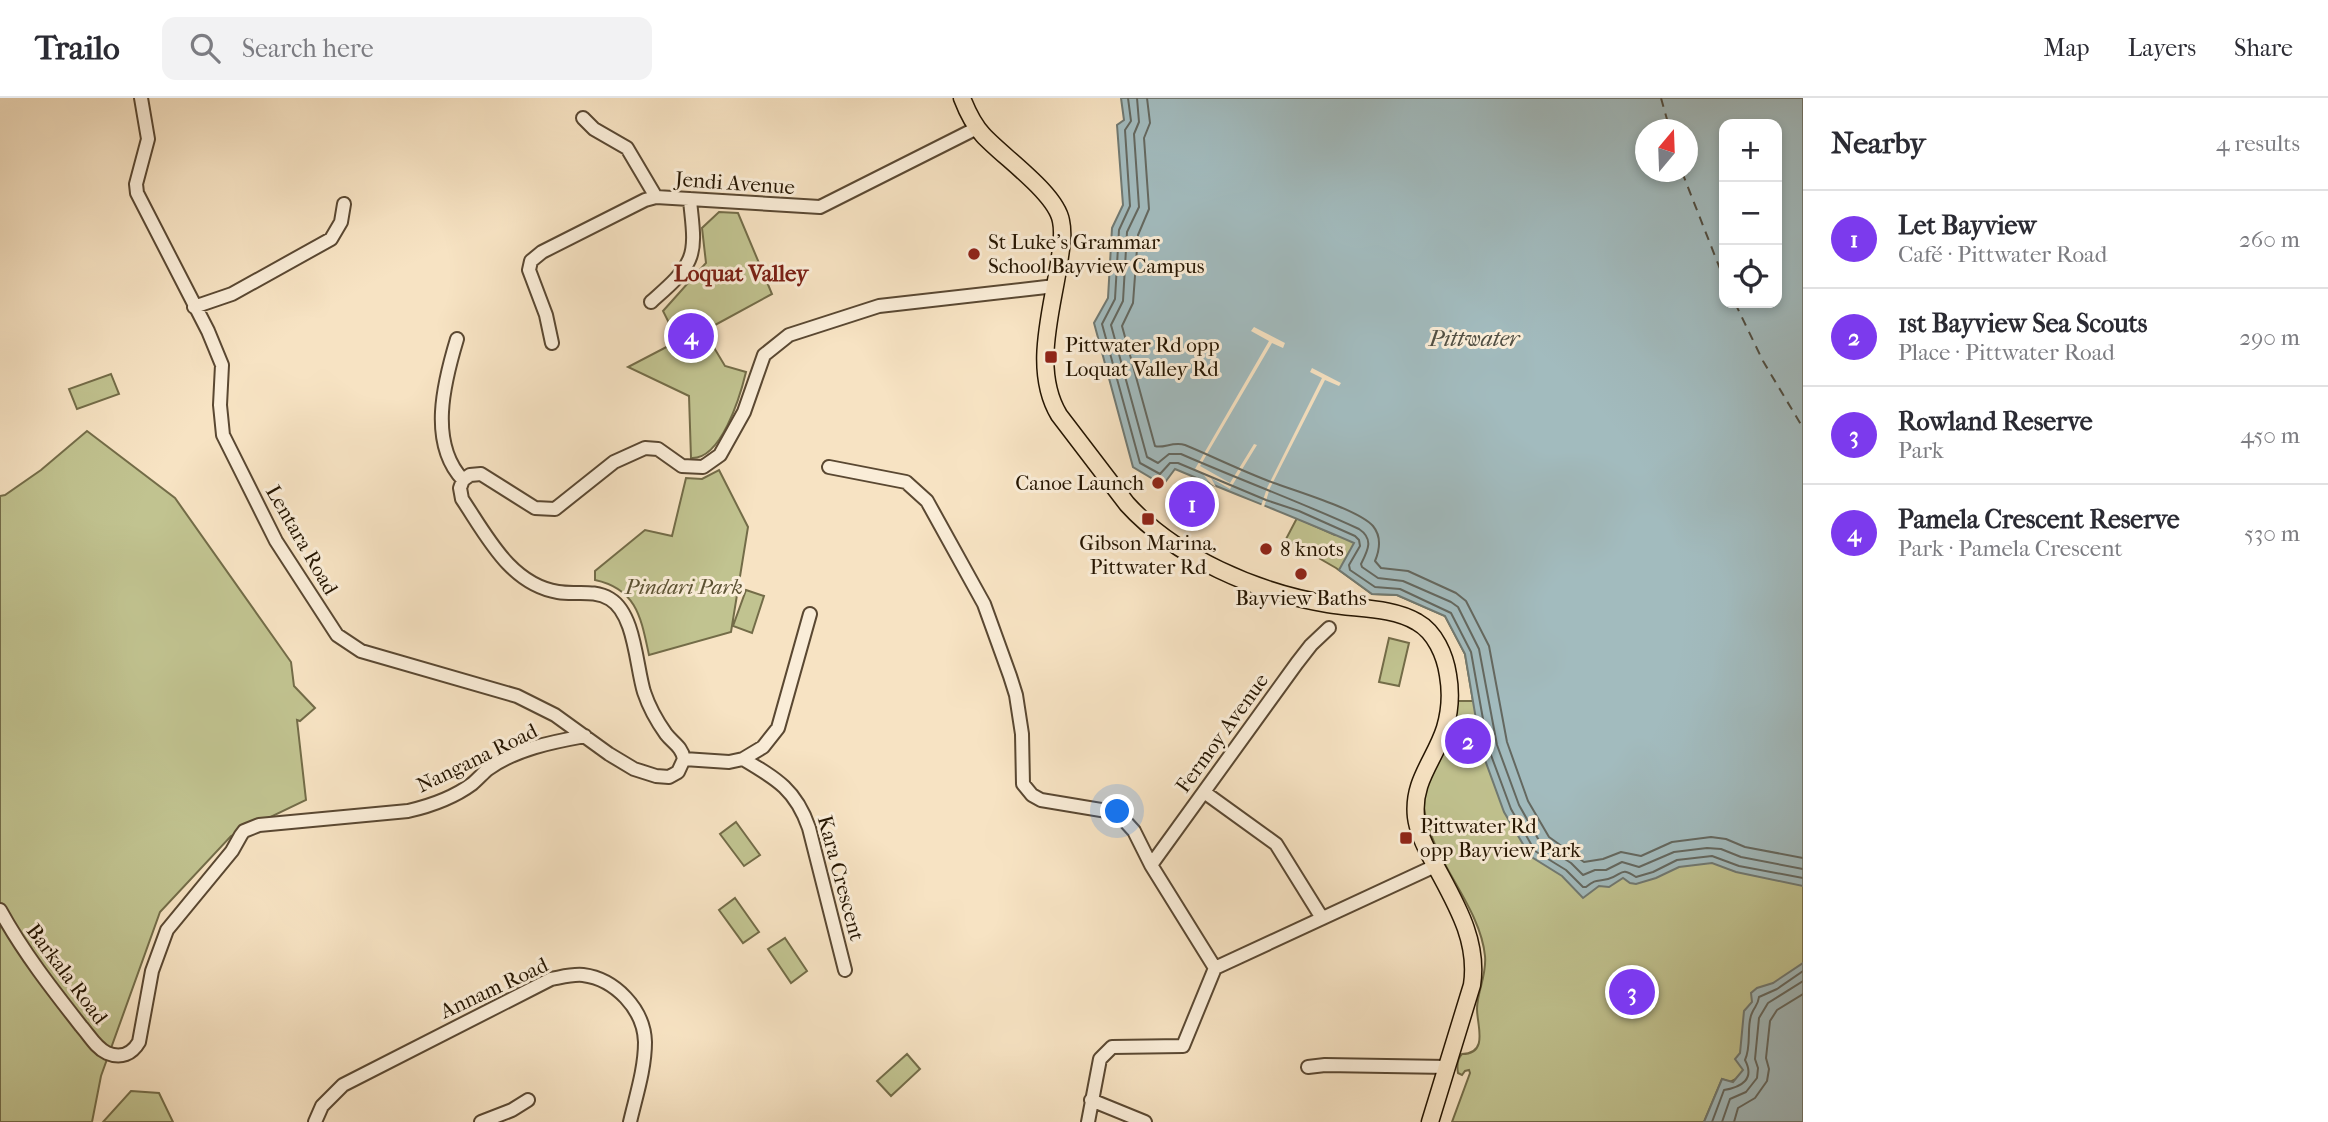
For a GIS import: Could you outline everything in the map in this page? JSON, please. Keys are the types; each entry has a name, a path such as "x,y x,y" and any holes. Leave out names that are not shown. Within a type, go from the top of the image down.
{"main road":[{"path":"962,98 977,128 1044,193 1059,214 1062,232 1045,370 1052,404 1109,482 1139,517 1189,554 1239,578 1309,600 1409,618 1424,627 1435,639 1447,670 1449,707 1445,728 1420,778 1415,800 1419,832 1464,923 1475,966 1472,985 1430,1122"}],"street":[{"name":"Lentara Road","path":"141,98 148,139 136,184 137,193 208,331 222,365 219,405 223,435 276,541 337,635 361,651 517,696 555,715 622,762 656,776 673,775 681,768 684,759"},
{"path":"583,118 594,129 627,148 656,197"},
{"name":"Jendi Avenue","path":"552,343 546,315 529,270 531,261 542,252 656,197 820,206 977,128"},
{"path":"651,302 682,272 690,259 690,198"},
{"path":"194,307 232,294 331,239 341,222 344,204"},
{"path":"810,614 778,728 763,747 743,759 729,762 684,759 680,747 668,736 652,713 644,692 627,621 620,607 600,594 555,592 535,585 518,574 505,562 462,499 460,488 463,480 470,475 481,474 528,505 547,510 562,505 614,462 645,448 658,449 682,466 703,467 720,455 744,412 764,355 789,335 879,306 1055,286"},
{"path":"457,339 448,367 441,418 448,455 463,480"},
{"path":"829,467 906,482 927,501 984,604 1016,695 1022,734 1023,784 1032,795 1041,800 1107,811 1124,820 1134,831 1151,865 1214,968"},
{"name":"Fermoy Avenue","path":"1151,865 1297,663 1329,628"},
{"name":"Nangana Road","path":"259,825 408,811 428,806 458,793 489,769 518,754 553,741 585,736"},
{"name":"Kara Crescent","path":"743,759 773,776 790,791 803,810 845,970"},
{"path":"1204,792 1276,844 1322,918"},
{"name":"Barkala Road","path":"0,911 10,930 58,998 99,1048 111,1055 123,1056 133,1051 139,1042 152,971 167,930 232,851 244,831 259,825"},
{"path":"1088,1122 1100,1059 1112,1047 1183,1046 1214,968 1435,866"},
{"name":"Annam Road","path":"315,1122 322,1106 342,1085 551,979 574,975 599,979 616,988 631,1002 640,1018 645,1038 644,1059 630,1122"},
{"path":"1308,1067 1448,1067"},
{"path":"481,1122 512,1110 528,1100"},
{"path":"1091,1100 1145,1122"}],"green space":[{"path":"719,212 738,213 772,294 704,331 725,366 746,372 734,411 720,438 702,456 691,458 689,396 628,367 678,341 663,311 706,263 702,228"},
{"path":"111,374 119,394 77,409 69,389"},
{"path":"87,431 175,498 291,662 294,686 315,708 300,721 297,720 306,800 231,836 160,912 101,1076 92,1122 0,1122 0,496 41,470"},
{"name":"Pindari Park","path":"719,470 748,527 731,632 649,655 635,607 620,590 595,580 595,571 645,530 672,536 686,478 702,479"},
{"path":"1297,518 1335,535 1344,527 1803,850 1803,1008 1736,1079 1730,1082 1722,1079 1704,1122 1452,1122 1470,1073 1469,1070 1462,1075 1458,1073 1458,1061 1462,1054 1470,1053 1479,1044 1477,1003 1485,970 1485,956 1474,919 1428,827 1424,798 1435,755 1456,701 1473,701 1465,654 1445,616 1397,595 1372,594 1336,568 1286,539"},
{"path":"746,590 764,596 752,633 733,626"},
{"path":"1389,638 1409,643 1399,686 1379,682"},
{"path":"736,822 760,855 744,866 720,834"},
{"path":"735,898 759,932 743,943 719,910"},
{"path":"785,938 807,971 791,983 768,949"},
{"path":"907,1054 920,1069 891,1096 877,1081"},
{"path":"131,1091 159,1093 173,1122 103,1122"}],"water":[{"name":"Pittwater","path":"1121,98 1803,98 1803,886 1736,872 1712,863 1679,867 1636,884 1623,878 1609,887 1599,886 1583,898 1562,876 1530,856 1504,812 1481,749 1465,654 1445,616 1397,595 1372,594 1339,570 1354,543 1175,469 1163,485 1133,467 1094,323 1108,298 1112,228 1123,205 1117,125 1124,120"},
{"path":"1803,963 1803,1122 1704,1122 1722,1079 1733,1082 1743,1070 1735,1059 1740,1053 1744,1011 1752,1002 1751,993 1773,983"}],"pier":[{"path":"1254,327 1285,343 1283,348 1272,343 1200,466 1230,483 1254,444 1257,445 1230,489 1211,478 1216,487 1195,469 1269,341 1251,331"},
{"path":"1312,368 1341,383 1339,386 1325,380 1270,488 1264,507 1261,506 1267,488 1322,378 1310,372"}],"ferry route":[{"path":"1661,98 1667,119"},
{"path":"1686,182 1719,266"},
{"path":"1737,308 1763,361 1803,428"}],"place":[{"name":"St Luke's Grammar School Bayview Campus","path":"974,254"},
{"name":"Pamela Crescent Reserve","path":"691,336"},
{"name":"Pittwater Rd opp Loquat Valley Rd","path":"1051,357"},
{"name":"Canoe Launch","path":"1158,483"},
{"name":"Let Bayview","path":"1192,504"},
{"name":"Gibson Marina, Pittwater Rd","path":"1148,519"},
{"name":"8 knots","path":"1266,549"},
{"name":"Bayview Baths","path":"1301,574"},
{"name":"1st Bayview Sea Scouts","path":"1468,741"},
{"name":"Pittwater Rd opp Bayview Park","path":"1406,838"},
{"name":"Rowland Reserve","path":"1632,992"}],"district":[{"name":"Loquat Valley","path":"741,273"}]}
